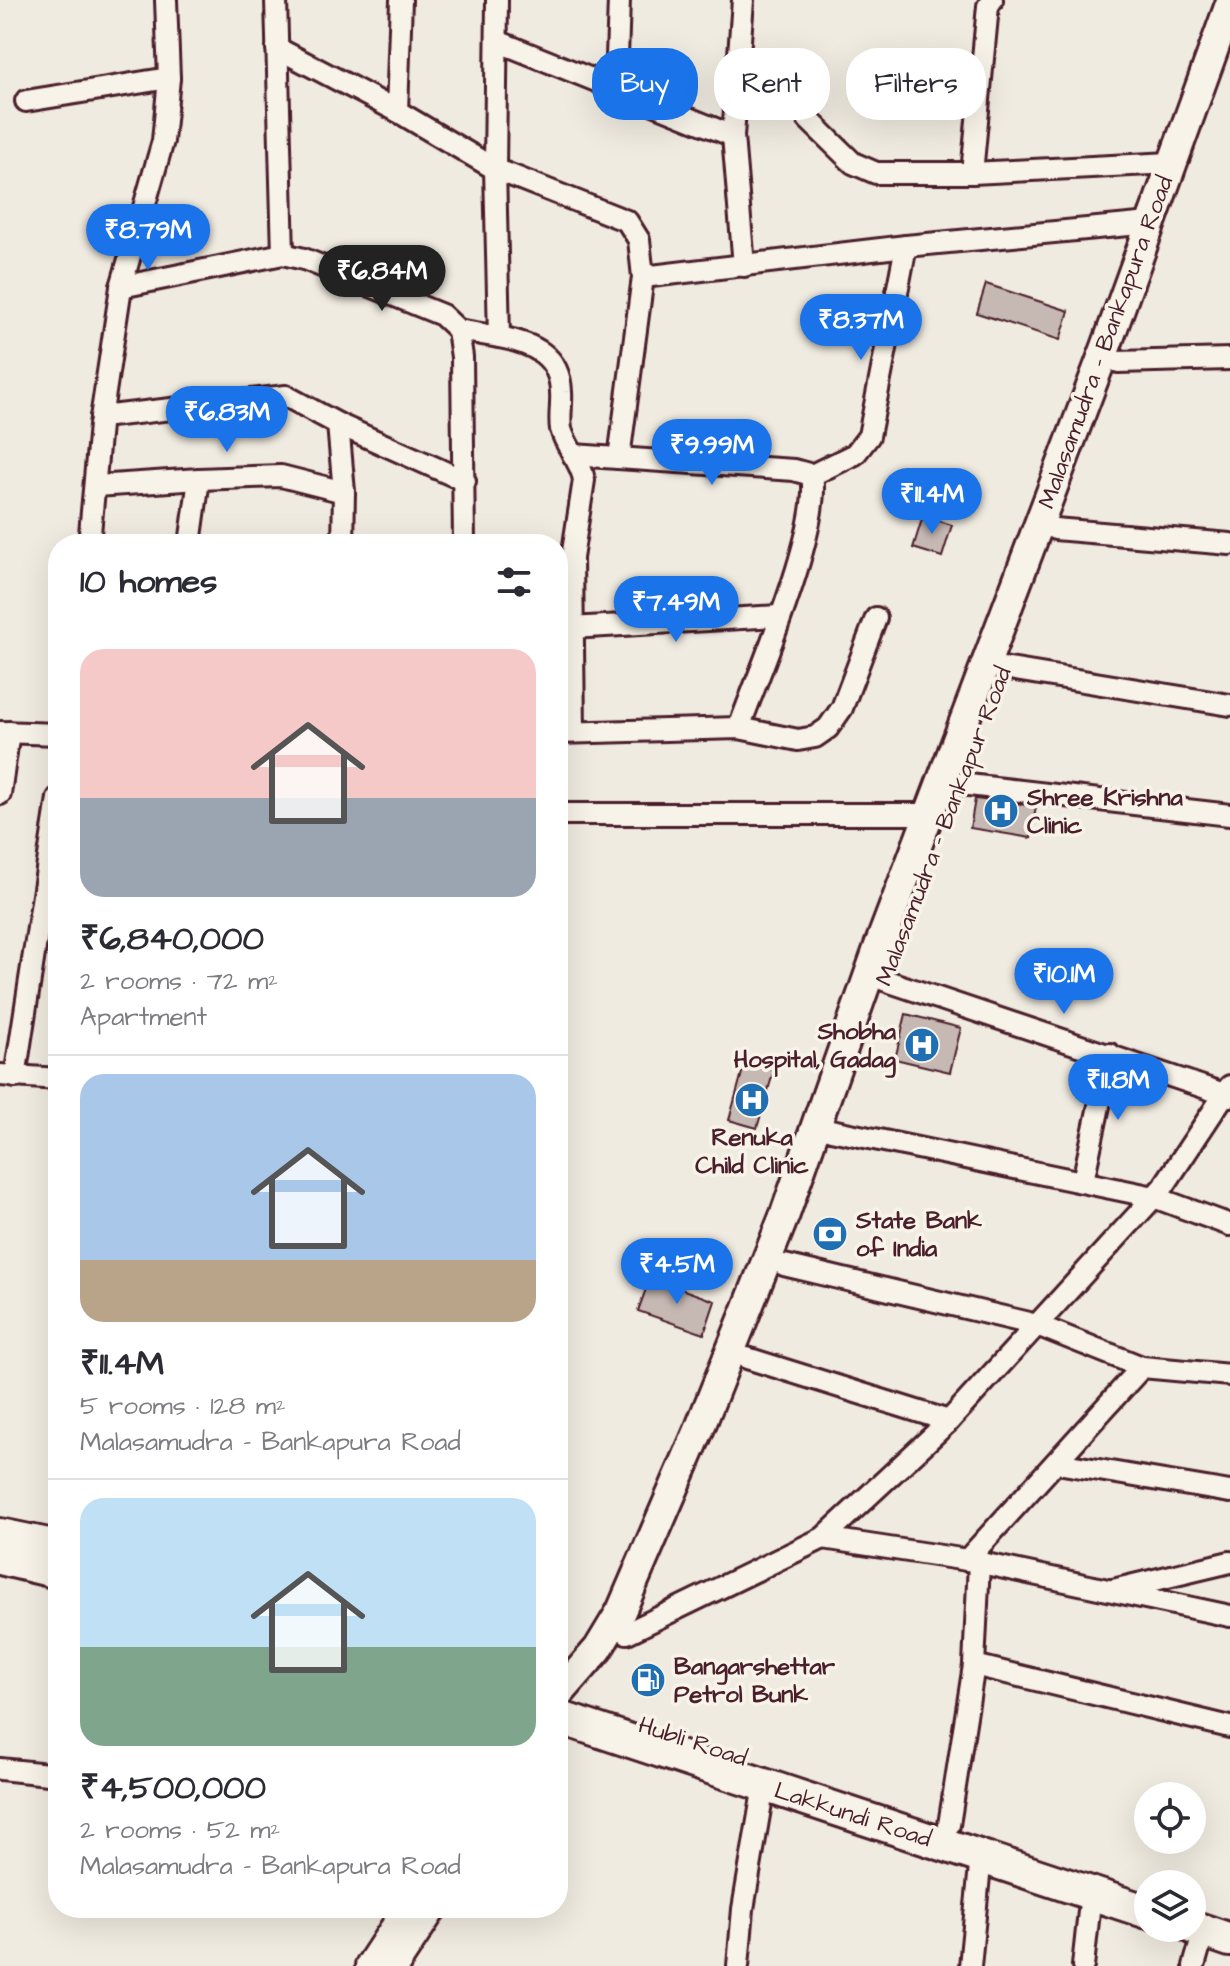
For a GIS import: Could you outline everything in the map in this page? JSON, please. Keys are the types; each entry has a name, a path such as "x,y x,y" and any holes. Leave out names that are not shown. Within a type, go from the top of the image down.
{"main road":[{"name":"Malasamudra - Bankapura Road","path":"568,1699 621,1611 699,1430 785,1214 879,946 931,814 1230,4"},
{"name":"Malasamudra - Bankapur Road","path":"568,1702 627,1633 663,1562 747,1358 784,1265 884,980 1118,362 1229,52"},
{"path":"0,1535 48,1545"},
{"path":"0,1558 48,1570"},
{"name":"Lakkundi Road","path":"568,1711 764,1785 1134,1907"},
{"name":"Hubli Road","path":"568,1711 949,1825 1134,1886"},
{"path":"370,1966 401,1918"},
{"path":"394,1966 425,1918"}],"street":[{"path":"90,534 101,417 121,287 156,172 169,78 166,0"},
{"path":"276,0 283,254"},
{"path":"397,111 401,0"},
{"path":"497,0 495,169 499,337"},
{"path":"617,48 619,0"},
{"path":"743,0 733,136 744,266"},
{"path":"972,173 988,6 992,0"},
{"path":"497,41 592,77"},
{"path":"277,48 397,111 495,169 627,221 639,240 643,277 619,458"},
{"path":"26,101 169,78"},
{"path":"696,120 733,136"},
{"path":"809,120 853,163 876,173 972,173 1171,163"},
{"path":"643,277 906,246 1150,223"},
{"path":"573,455 794,470 812,475 855,454 869,436 906,246"},
{"path":"121,287 283,254 304,259 424,306 442,315 458,330 499,337 535,348 550,358 559,371 562,431 584,480 572,558 568,690"},
{"path":"458,330 465,481 464,534"},
{"path":"1118,362 1230,359"},
{"path":"101,417 286,396 338,424 465,481"},
{"path":"338,424 344,492 343,534"},
{"path":"739,728 807,537 814,487 812,475"},
{"path":"96,486 281,476 344,492"},
{"path":"191,534 199,479"},
{"path":"1055,529 1230,544"},
{"path":"571,628 779,616"},
{"path":"568,732 739,728 798,740 815,737 828,728 842,708 876,618"},
{"path":"1003,668 1230,705"},
{"path":"0,794 5,732 48,734"},
{"path":"960,784 1230,815"},
{"path":"568,814 931,814"},
{"path":"48,854 8,1076 48,1078"},
{"path":"627,1633 823,1538 949,1421 1154,1197 1228,1092 884,980"},
{"path":"1083,1181 1110,1054"},
{"path":"831,1130 1154,1197 1230,1225"},
{"path":"784,1265 1037,1325 1142,1367 1230,1375"},
{"path":"747,1358 949,1421"},
{"path":"949,1825 974,1665 973,1561 1142,1367"},
{"path":"1057,1463 1230,1492"},
{"path":"823,1538 973,1561 1230,1616"},
{"path":"1107,1591 1230,1562"},
{"path":"974,1665 1230,1727"},
{"path":"0,1769 48,1774"},
{"path":"738,1966 743,1909 764,1785"},
{"path":"970,1966 981,1856"},
{"path":"1083,1966 1091,1893"},
{"path":"1194,1966 1210,1925"}],"building":[{"path":"986,284 1069,311 1060,340 977,313"},
{"path":"923,516 952,525 942,557 913,548"},
{"path":"975,799 1036,806 1031,838 970,828"},
{"path":"906,1014 961,1028 950,1072 895,1059"},
{"path":"745,1062 774,1070 757,1128 729,1120"},
{"path":"650,1278 715,1301 704,1334 638,1311"}],"place":[{"name":"Shree Krishna Clinic","path":"1001,811"},
{"name":"Shobha Hospital, Gadag","path":"922,1045"},
{"name":"Renuka Child Clinic","path":"752,1100"},
{"name":"State Bank of India","path":"830,1234"},
{"name":"Bangarshettar Petrol Bunk","path":"648,1680"}]}
